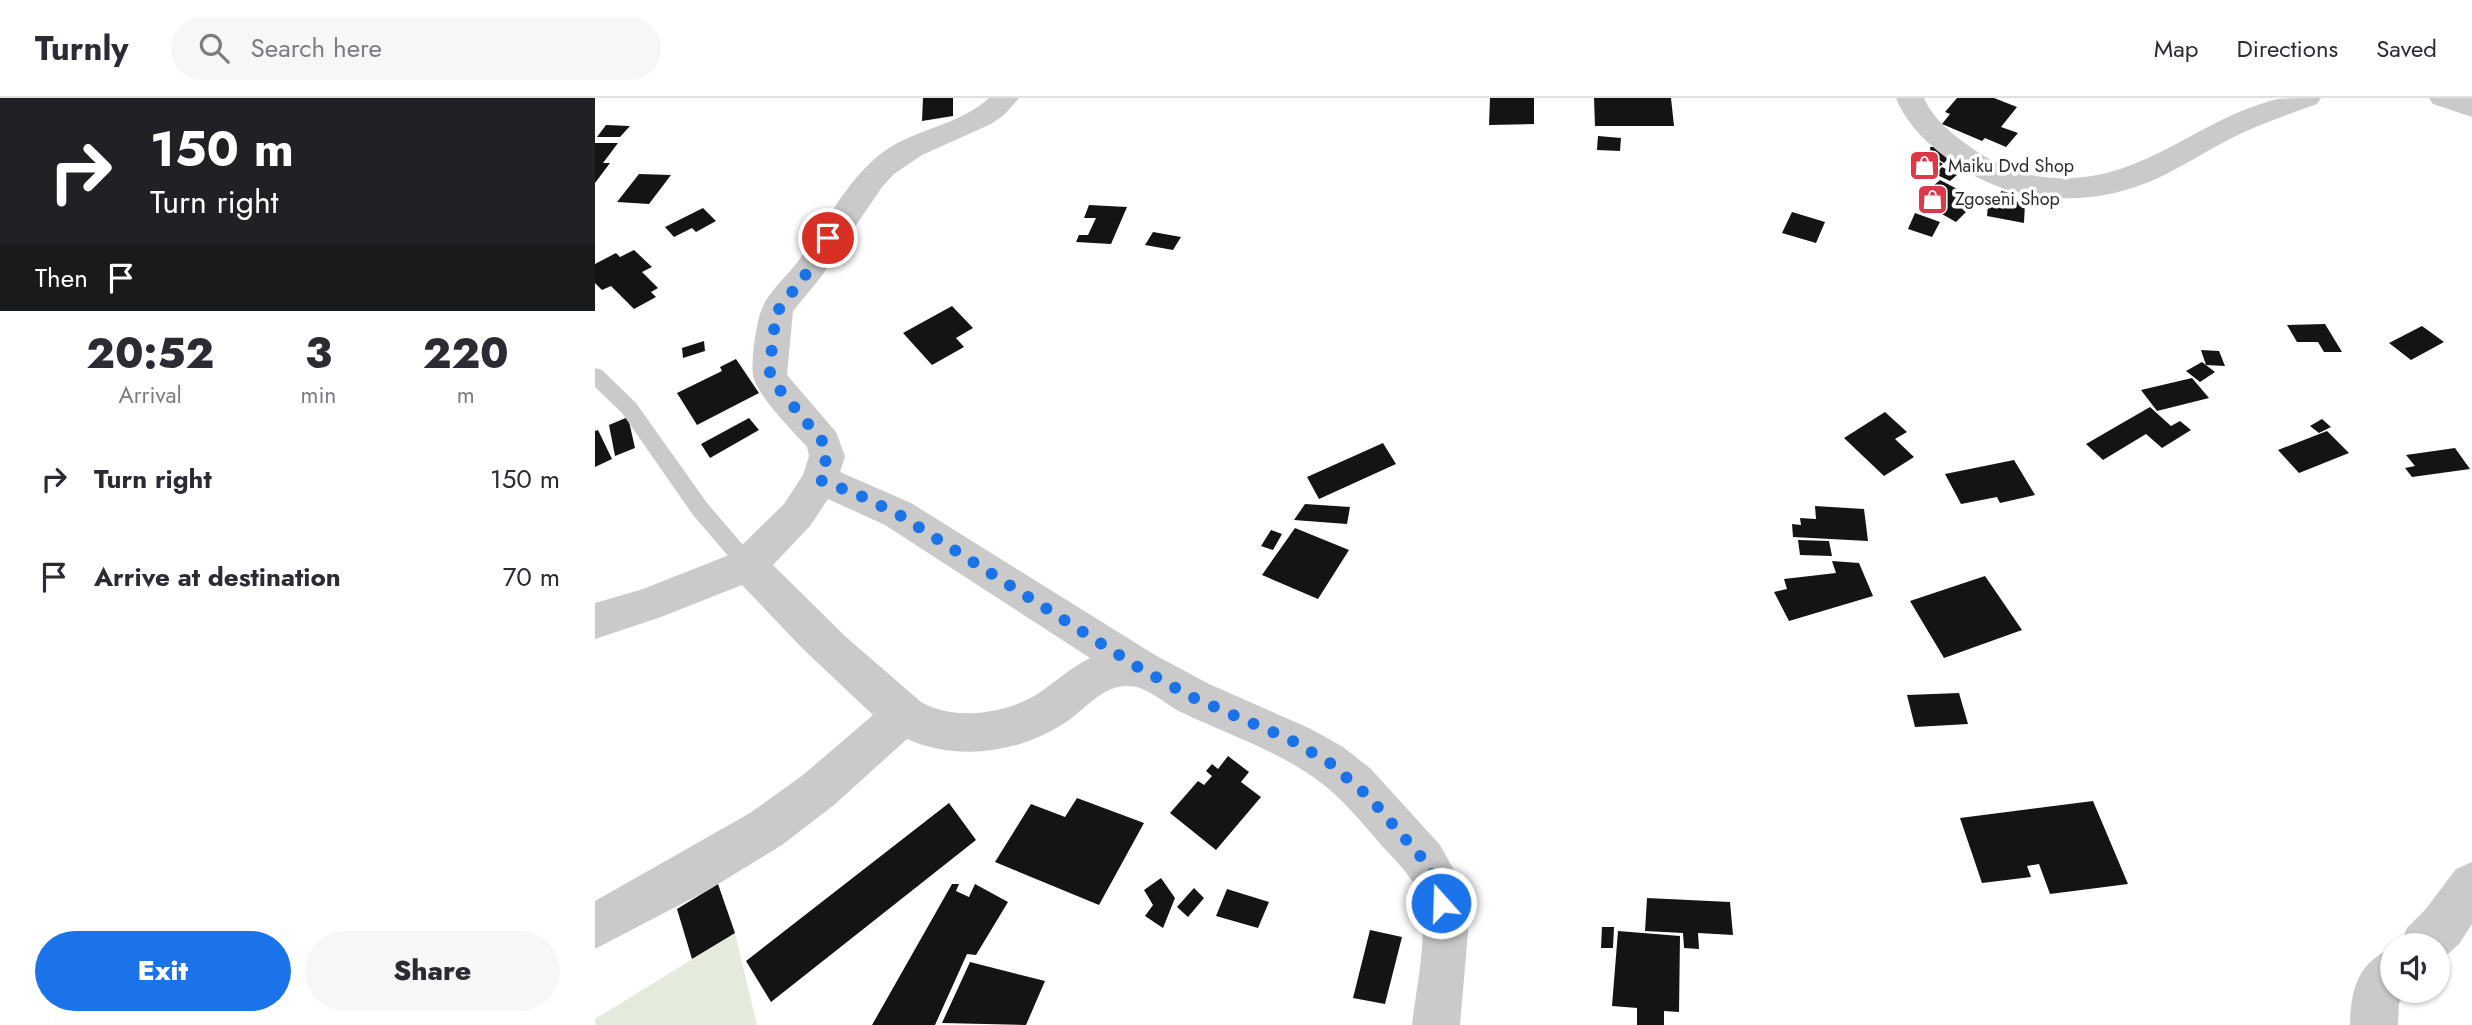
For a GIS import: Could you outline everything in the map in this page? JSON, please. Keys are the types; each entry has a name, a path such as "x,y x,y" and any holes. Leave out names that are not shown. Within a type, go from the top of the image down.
{"street":[{"path":"595,621 647,605 748,565 797,515 820,480 827,456 823,442 775,384 770,374 776,313 816,261 852,203 874,177 918,144 978,121 993,111 1005,98"},
{"path":"1910,98 1912,105 1934,133 1975,166 2024,185 2073,189 2137,177 2219,132 2307,98"},
{"path":"2443,98 2472,108"},
{"path":"820,480 898,514 1141,669 1194,698 1291,740 1330,763 1369,797 1422,858 1439,885 1444,920 1436,1025"},
{"path":"748,565 803,624 903,715 936,730 965,733 997,731 1042,714 1087,680 1108,670 1127,667 1141,669"},
{"path":"595,926 787,814 846,768 903,715"},
{"path":"2435,933 2472,885"},
{"path":"2374,1025 2375,995 2380,988"}],"lane":[{"path":"595,375 629,408 700,509 748,565"}],"shaded area":[{"path":"735,933 757,1025 595,1025 595,1019"}],"building":[{"path":"923,98 953,98 953,116 922,121"},
{"path":"1490,98 1534,98 1534,124 1489,125"},
{"path":"1594,98 1671,98 1674,126 1595,126"},
{"path":"1957,98 1994,98 2017,107 2001,127 2018,133 2006,147 1985,138 1982,141 1942,124 1950,114 1945,112"},
{"path":"606,125 630,126 620,137 597,137"},
{"path":"1598,136 1621,138 1620,151 1597,150"},
{"path":"595,143 618,143 603,163 610,163 595,183"},
{"path":"1930,147 1937,147 1951,156 1944,163 1931,155"},
{"path":"1929,155 1943,164 1926,176 1912,167"},
{"path":"1942,167 1957,175 1950,181 1935,174"},
{"path":"639,174 671,175 649,204 617,202"},
{"path":"1940,180 1963,192 1957,198 1972,206 1956,222 1917,200"},
{"path":"2001,191 2015,194 2015,201 2025,203 2024,223 1987,216 1989,195 2000,197"},
{"path":"1089,205 1127,207 1111,244 1076,242 1079,235 1088,235 1096,218 1084,218"},
{"path":"703,208 716,221 696,232 692,228 674,237 665,227"},
{"path":"1792,212 1825,222 1816,243 1782,233"},
{"path":"1915,213 1940,222 1932,237 1908,229"},
{"path":"1153,232 1181,237 1173,250 1145,245"},
{"path":"634,250 652,267 642,272 658,288 651,292 656,297 634,309 611,286 602,290 595,283 595,264 616,253 620,257"},
{"path":"952,306 973,328 956,338 964,347 932,365 903,333"},
{"path":"2325,324 2342,352 2324,352 2318,342 2297,342 2287,325"},
{"path":"2422,326 2444,342 2411,360 2389,343"},
{"path":"704,341 705,351 683,358 682,348"},
{"path":"2201,350 2219,351 2225,366 2206,365"},
{"path":"736,359 759,393 697,425 677,393 722,371 720,367"},
{"path":"2202,362 2215,372 2200,382 2186,371"},
{"path":"2192,378 2209,398 2157,411 2141,390"},
{"path":"2150,407 2171,426 2180,421 2191,430 2162,448 2146,434 2103,460 2086,444"},
{"path":"1885,412 1907,432 1895,439 1914,457 1884,476 1844,438"},
{"path":"628,417 635,448 615,456 609,425"},
{"path":"749,418 759,430 710,458 701,444"},
{"path":"2322,419 2331,427 2319,433 2310,426"},
{"path":"598,430 612,459 595,467 595,431"},
{"path":"2327,431 2349,453 2299,473 2278,450"},
{"path":"1383,443 1396,464 1319,499 1307,477"},
{"path":"2455,448 2470,469 2412,477 2405,468 2415,466 2406,455"},
{"path":"2014,460 2035,495 2000,503 1997,497 1961,504 1945,474"},
{"path":"1305,504 1350,507 1347,524 1294,520"},
{"path":"1815,506 1864,509 1868,541 1793,537 1792,524 1801,525 1800,518 1816,519"},
{"path":"1295,528 1349,550 1318,599 1262,575"},
{"path":"1271,530 1282,534 1273,550 1261,546"},
{"path":"1798,540 1829,541 1832,556 1800,555"},
{"path":"1832,561 1859,563 1873,596 1789,621 1774,592 1787,589 1784,579 1836,573"},
{"path":"1985,576 2022,630 1944,658 1910,601"},
{"path":"1959,693 1968,724 1915,727 1907,695"},
{"path":"1228,756 1249,772 1241,782 1261,797 1216,850 1170,813 1198,781 1204,785 1212,776 1206,771 1212,764 1218,769"},
{"path":"1077,798 1144,823 1099,905 995,862 1031,804 1065,817"},
{"path":"2093,801 2128,884 2050,894 2039,864 2027,866 2031,877 1982,883 1960,818"},
{"path":"949,803 976,840 771,1002 746,961"},
{"path":"1161,878 1175,898 1163,928 1145,916 1153,905 1144,890"},
{"path":"718,884 735,933 692,959 677,909"},
{"path":"952,884 959,884 956,891 969,897 975,884 1008,902 976,955 967,954 935,1025 872,1025"},
{"path":"1194,888 1204,898 1188,917 1177,907"},
{"path":"1227,889 1269,902 1258,928 1216,916"},
{"path":"1647,898 1730,902 1733,935 1698,933 1699,949 1684,948 1683,933 1645,931"},
{"path":"1602,927 1614,927 1613,948 1601,948"},
{"path":"1370,930 1402,937 1385,1004 1353,998"},
{"path":"1618,931 1680,936 1679,1012 1664,1011 1664,1025 1637,1025 1637,1008 1612,1006"},
{"path":"970,962 1045,981 1026,1025 942,1023"}],"place":[{"name":"Maiku Dvd Shop","path":"1925,166"},
{"name":"Zgoseni Shop","path":"1932,199"}],"route":[{"path":"828,238 810,270 785,298 776,313 770,365 770,374 775,384 823,442 827,456 820,480 898,514 1141,669 1194,698 1291,740 1330,763 1369,797 1422,858 1439,885 1441,903"}]}
